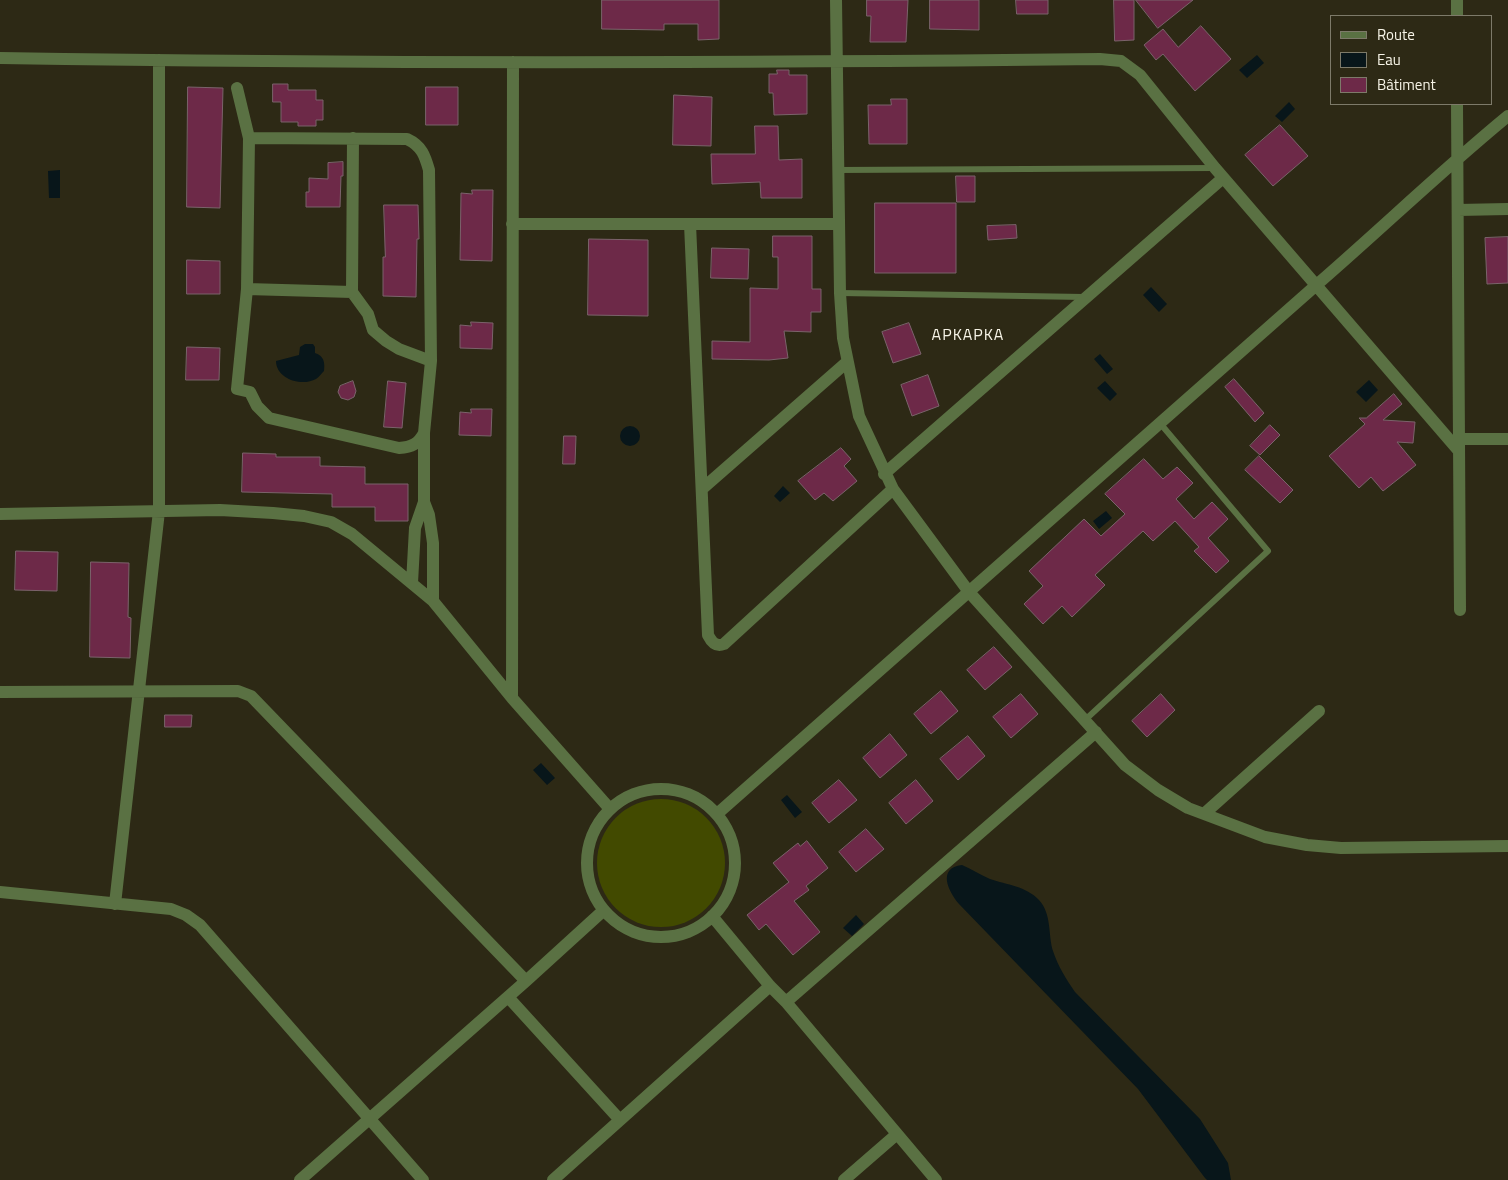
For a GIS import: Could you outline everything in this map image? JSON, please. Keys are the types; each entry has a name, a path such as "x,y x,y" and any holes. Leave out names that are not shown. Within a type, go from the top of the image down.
{"street":[{"path":"836,0 842,338 859,416 884,474 893,489 970,592 1125,765 1158,790 1188,808 1265,836 1307,845 1341,848 1508,846"},
{"path":"1457,0 1457,15"},
{"path":"0,58 513,62 837,62 1100,59 1120,61 1140,74 1219,173 1316,286 1459,445"},
{"path":"115,904 159,512 159,60"},
{"path":"512,698 513,62"},
{"path":"236,88 249,138 247,289 237,389 250,392 257,406 269,418 292,425 399,448 416,444 424,433"},
{"path":"1457,105 1460,610"},
{"path":"717,814 970,592 1159,422 1316,286 1458,158 1508,116"},
{"path":"249,138 408,139 414,142 424,153 429,170 432,361 424,433 424,502 415,528 412,583"},
{"path":"353,138 352,292 368,314 373,330 399,349 432,361"},
{"path":"884,474 1086,297 1219,173"},
{"path":"1458,210 1508,209"},
{"path":"512,224 839,224"},
{"path":"690,224 708,635 714,644 719,646 724,644 742,630 893,489"},
{"path":"247,289 352,292"},
{"path":"702,489 847,362"},
{"path":"1459,445 1508,439"},
{"path":"424,502 429,515 433,543 433,601"},
{"path":"0,514 242,510 304,516 331,522 352,534 433,601 512,698 610,809"},
{"path":"0,692 238,691 251,696 526,981"},
{"path":"1205,813 1319,711"},
{"path":"786,1002 1096,732"},
{"path":"670,789 694,796 717,814 734,845 735,871 728,896 712,916 702,924 678,934 653,936 628,929 604,910 593,892 587,867 590,841 595,830 610,809 620,801 644,791 670,789"},
{"path":"0,892 171,909 186,915 200,925 423,1180"},
{"path":"300,1180 604,910"},
{"path":"712,916 936,1180"},
{"path":"553,1180 770,986"},
{"path":"508,996 620,1120"},
{"path":"844,1180 897,1134"}],"lane":[{"path":"838,170 1219,173"},
{"path":"840,293 1086,297"},
{"path":"1085,720 1268,551 1159,422"}],"green space":[{"path":"661,799 685,804 706,818 720,839 725,863 720,887 706,908 685,922 661,927 637,922 616,908 602,887 597,863 602,839 616,818 637,804"}],"water":[{"path":"1257,55 1264,63 1247,78 1239,70"},
{"path":"1289,102 1295,109 1282,122 1275,116"},
{"path":"60,170 60,198 49,198 48,171"},
{"path":"1151,287 1167,304 1159,312 1143,295"},
{"path":"305,344 313,344 315,353 323,360 324,371 317,378 310,381 297,382 280,373 276,361 299,355 300,347"},
{"path":"1100,354 1113,369 1107,374 1094,359"},
{"path":"1369,380 1378,390 1366,402 1356,392"},
{"path":"1105,381 1117,394 1110,401 1097,388"},
{"path":"630,426 637,429 640,436 637,443 630,446 623,443 620,436 623,429"},
{"path":"783,486 790,493 780,502 774,496"},
{"path":"1106,511 1112,518 1099,529 1093,521"},
{"path":"541,763 555,778 547,785 533,770"},
{"path":"787,795 802,812 795,818 781,800"},
{"path":"962,865 990,879 1022,889 1039,900 1048,918 1051,945 1055,957 1075,992 1200,1119 1228,1163 1231,1180 1207,1180 1205,1178 1138,1089 959,904 951,893 947,875 954,867"},
{"path":"856,915 864,924 852,936 843,928"}],"building":[{"path":"602,0 719,0 719,39 698,40 698,24 664,24 664,30 602,29"},
{"path":"867,0 908,0 906,42 870,42 871,16 867,16"},
{"path":"930,0 979,0 979,30 930,29"},
{"path":"1016,0 1048,0 1048,14 1017,14"},
{"path":"1114,0 1134,0 1134,40 1115,41"},
{"path":"1136,0 1193,0 1158,28"},
{"path":"1201,26 1231,59 1195,91 1163,54 1156,60 1144,45 1163,29 1178,47"},
{"path":"777,70 789,70 789,75 807,75 807,114 774,115 773,93 769,93 769,74 777,74"},
{"path":"273,84 288,84 288,90 316,90 316,100 323,100 323,120 316,120 316,126 298,126 298,122 281,122 281,102 273,102"},
{"path":"188,87 223,88 220,208 187,207"},
{"path":"426,87 458,87 458,125 426,125"},
{"path":"674,95 712,97 711,146 673,145"},
{"path":"891,99 907,99 907,144 869,144 868,105 891,105"},
{"path":"1280,125 1308,156 1273,186 1245,155"},
{"path":"755,126 778,126 779,160 802,159 802,198 761,198 760,182 712,184 711,154 755,154"},
{"path":"343,162 340,207 306,207 306,192 309,192 309,178 328,179 328,163"},
{"path":"956,176 975,176 975,202 957,202"},
{"path":"472,190 493,190 492,261 460,260 461,193 472,194"},
{"path":"875,203 956,203 956,273 875,273"},
{"path":"384,205 418,205 419,239 417,239 416,297 383,296 383,257 385,257"},
{"path":"1016,225 1017,238 988,240 987,226"},
{"path":"773,236 812,236 812,289 821,289 821,312 811,312 811,332 784,331 788,358 769,360 712,359 712,341 750,342 750,288 778,289 778,257 773,257"},
{"path":"1508,237 1508,283 1487,284 1485,238"},
{"path":"589,239 648,240 648,316 588,315"},
{"path":"712,248 749,249 748,279 711,278"},
{"path":"187,260 220,261 220,294 187,294"},
{"path":"471,322 493,323 492,349 460,348 460,325 471,326"},
{"path":"909,323 921,354 893,363 882,332"},
{"path":"187,347 220,348 219,380 186,380"},
{"path":"928,375 939,406 912,416 901,385"},
{"path":"1234,379 1264,413 1255,422 1225,387"},
{"path":"353,381 356,391 354,397 348,400 341,398 338,392 340,386"},
{"path":"388,381 406,383 402,428 384,427"},
{"path":"1394,394 1402,404 1383,420 1415,422 1413,443 1397,442 1416,465 1383,491 1371,477 1359,488 1329,456 1365,424 1359,418 1366,418"},
{"path":"471,409 492,409 491,436 459,435 460,412 471,413"},
{"path":"1270,425 1280,435 1260,455 1250,446"},
{"path":"564,436 576,436 575,464 563,464"},
{"path":"841,448 851,459 844,466 857,481 833,501 824,493 815,500 798,481"},
{"path":"243,453 276,454 276,457 320,457 320,466 365,467 365,484 408,484 408,521 375,521 375,507 332,507 332,494 242,492"},
{"path":"1259,456 1293,490 1280,503 1245,470"},
{"path":"1144,459 1163,479 1177,467 1193,483 1176,499 1194,519 1212,502 1228,519 1208,538 1229,561 1216,573 1194,551 1199,547 1175,521 1153,541 1143,531 1095,575 1105,585 1072,617 1062,606 1043,624 1024,604 1043,586 1029,571 1084,519 1101,536 1125,514 1105,494"},
{"path":"16,551 58,552 57,591 15,590"},
{"path":"91,562 129,563 128,617 131,618 130,658 90,657"},
{"path":"994,647 1012,667 985,690 967,670"},
{"path":"941,691 958,711 931,734 914,714"},
{"path":"1021,694 1038,714 1011,738 993,717"},
{"path":"1161,694 1175,710 1147,737 1132,721"},
{"path":"165,715 192,715 191,727 165,727"},
{"path":"890,734 907,755 880,778 863,758"},
{"path":"968,736 985,756 958,780 940,759"},
{"path":"839,780 857,800 829,823 812,803"},
{"path":"916,780 933,801 906,824 889,803"},
{"path":"866,829 884,849 856,872 839,852"},
{"path":"807,841 828,868 806,886 809,890 794,901 820,932 793,955 766,924 759,930 747,915 789,882 773,863 798,843 800,846"}],"district":[{"name":"APKAPKA","path":"968,336"}]}
